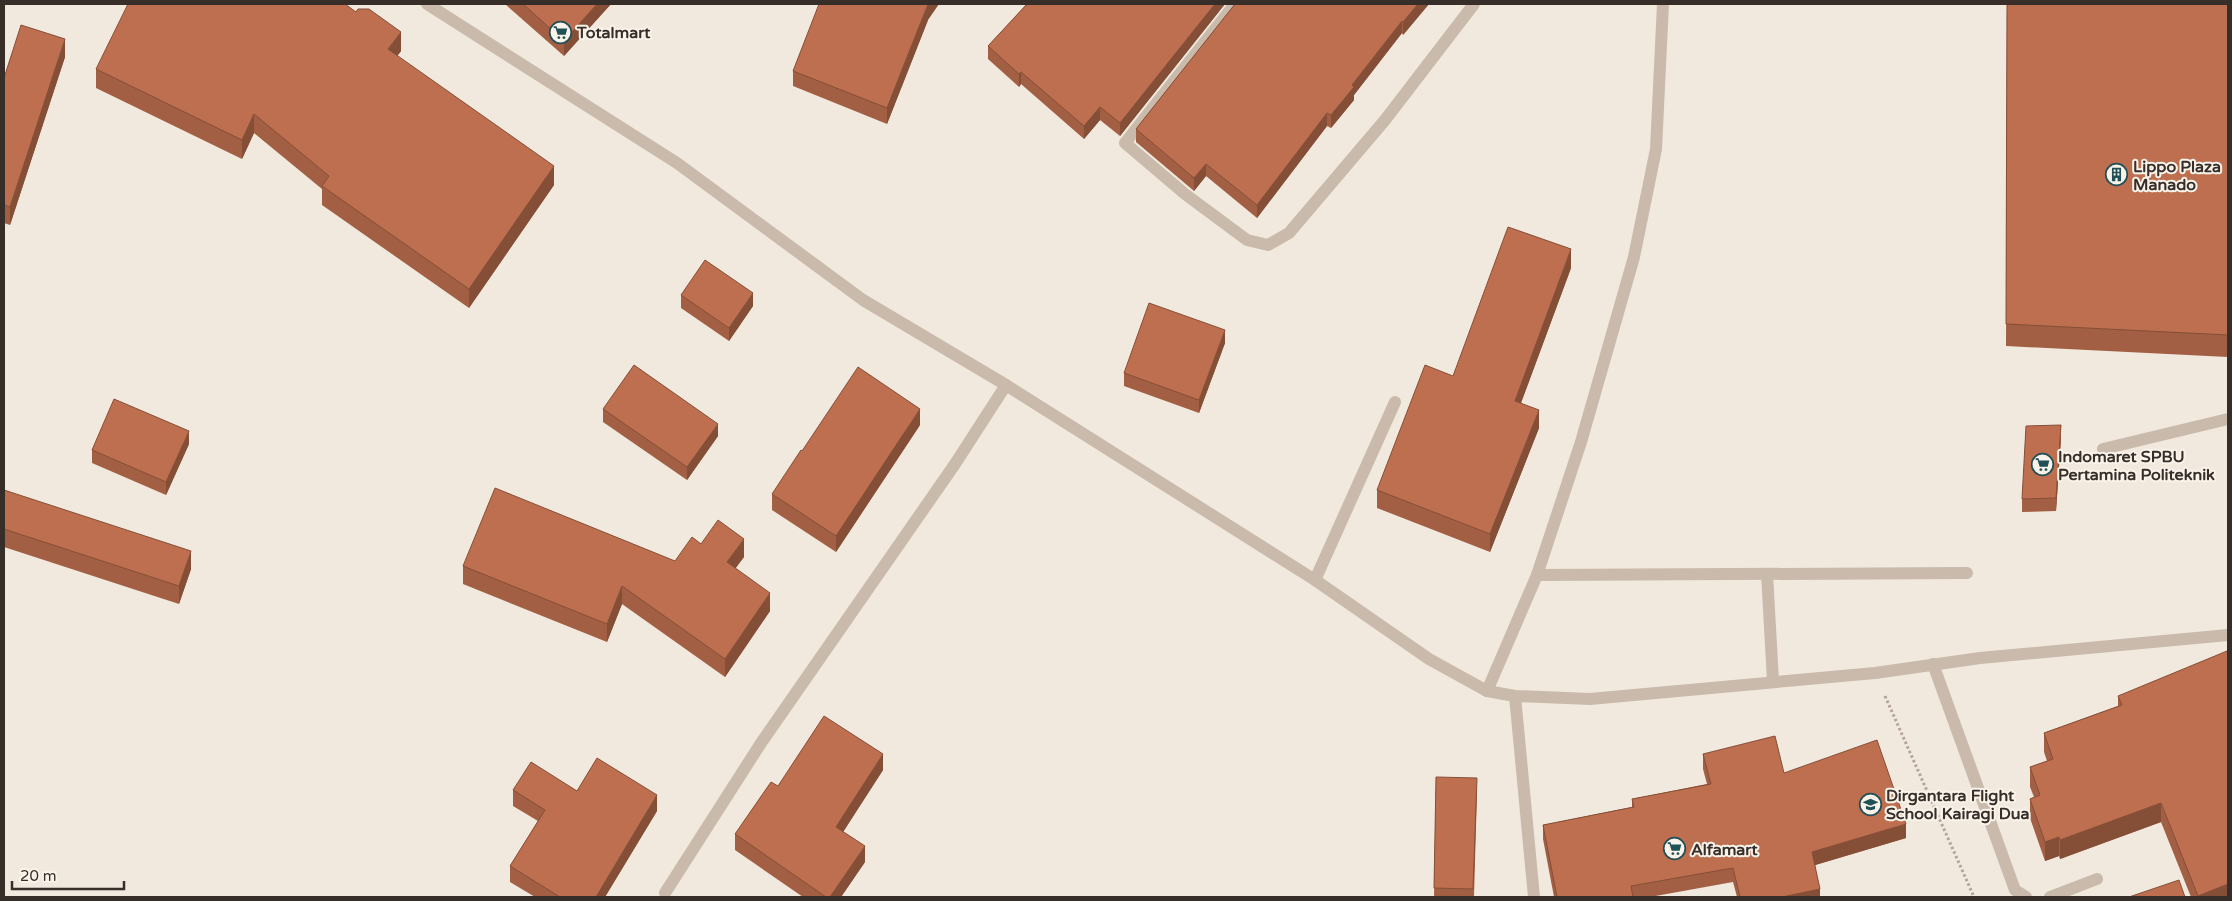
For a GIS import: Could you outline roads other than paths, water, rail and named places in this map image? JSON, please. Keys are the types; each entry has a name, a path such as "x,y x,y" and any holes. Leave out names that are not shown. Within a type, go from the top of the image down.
{"street":[{"path":"427,4 677,163 863,300 1006,385 1315,580 1428,659 1487,691 1515,696 1590,699 1875,673 1980,658 2228,635"},
{"path":"1235,4 1125,142 1185,194 1247,240 1268,245 1290,233 1385,120 1474,4"},
{"path":"1487,691 1537,575 1581,442 1634,257 1656,149 1663,4"},
{"path":"665,893 760,743 955,464 1006,385"},
{"path":"1315,580 1395,402"},
{"path":"2103,449 2228,419"},
{"path":"1537,575 1967,573"},
{"path":"1767,574 1773,681"},
{"path":"1933,664 2014,890 2026,897"},
{"path":"1515,696 1534,897"},
{"path":"2050,897 2097,879"}],"place":[{"name":"Totalmart","path":"561,32"},
{"name":"Lippo Plaza Manado","path":"2117,175"},
{"name":"Indomaret SPBU Pertamina Politeknik","path":"2042,465"},
{"name":"Dirgantara Flight School Kairagi Dua","path":"1870,804"},
{"name":"Alfamart","path":"1675,849"}]}
